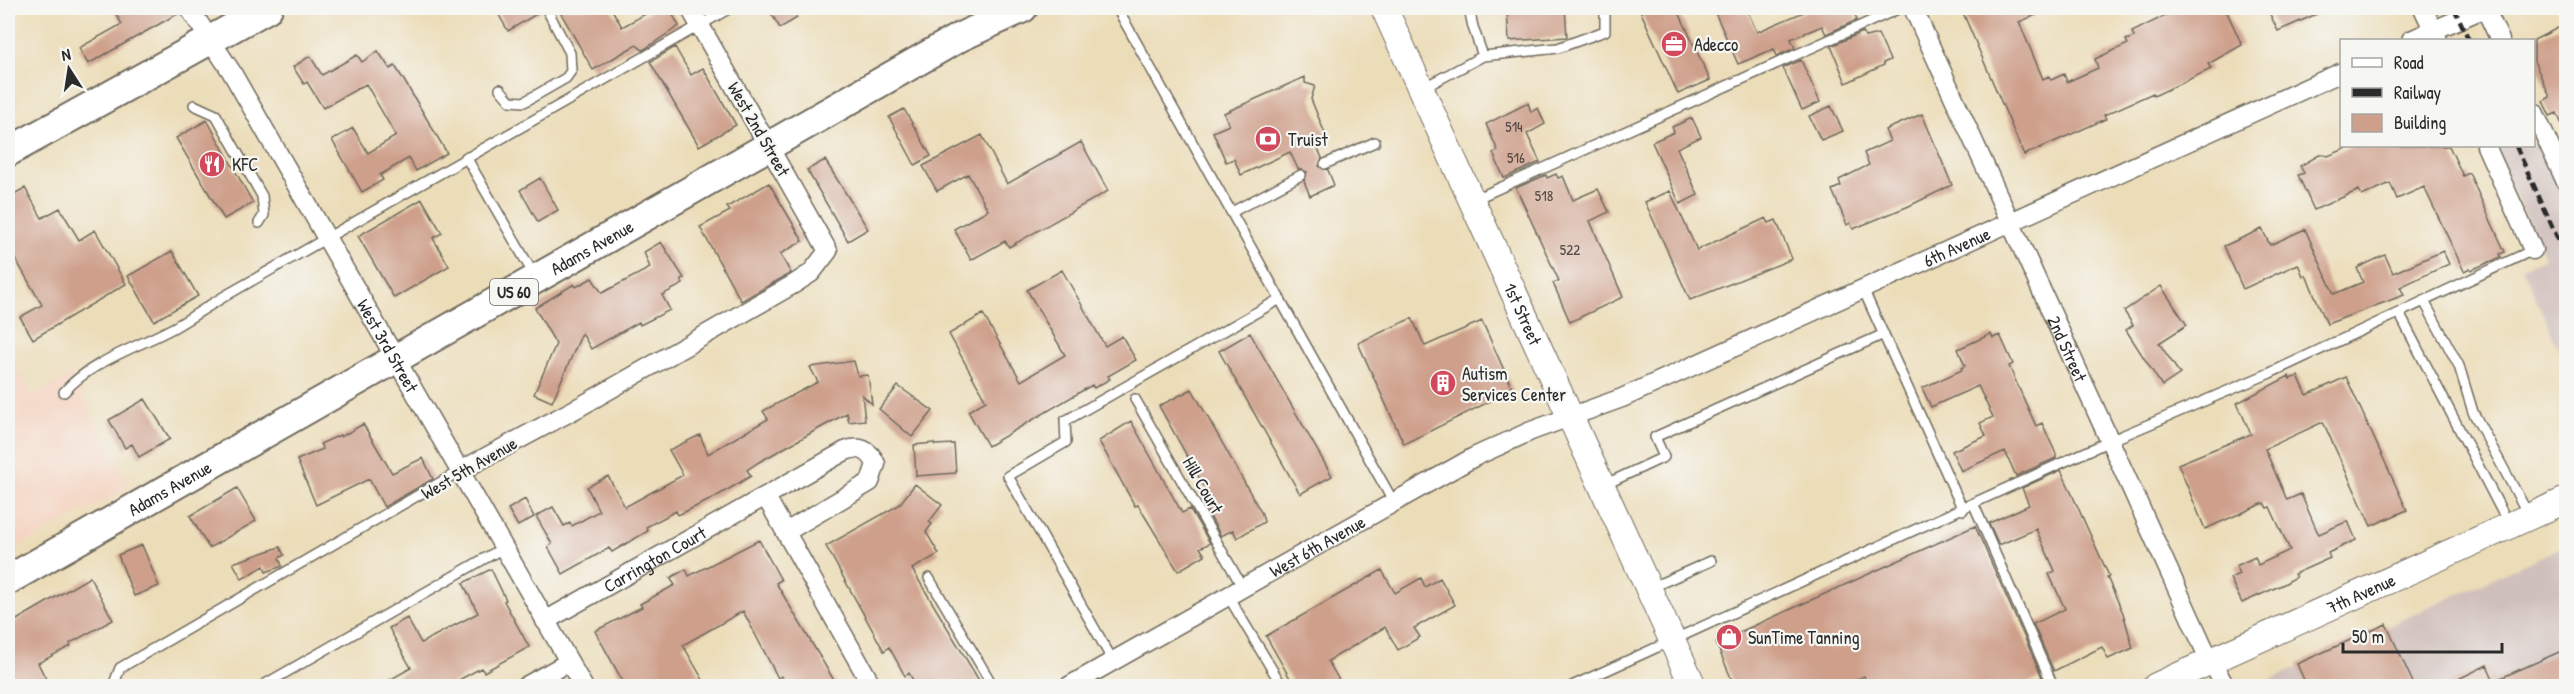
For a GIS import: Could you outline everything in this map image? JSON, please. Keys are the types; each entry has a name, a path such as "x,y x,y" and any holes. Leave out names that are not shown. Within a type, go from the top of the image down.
{"main road":[{"path":"8,152 268,8"},
{"name":"Adams Avenue","path":"8,580 958,38 1023,8"}],"street":[{"name":"West 3rd Street","path":"189,8 231,70 583,687"},
{"name":"West 2nd Street","path":"690,8 828,251"},
{"name":"1st Street","path":"1384,8 1693,687"},
{"name":"2nd Street","path":"1913,8 2211,661 2225,687"},
{"path":"2423,8 2436,35"},
{"path":"2416,39 2436,35 2485,8 2500,39"},
{"name":"6th Avenue","path":"1570,417 1622,398 2340,73"},
{"path":"2535,114 2566,183"},
{"path":"2486,147 2533,250"},
{"name":"West 5th Avenue","path":"460,471 581,406 794,284 811,273 828,251"},
{"name":"West 6th Avenue","path":"1069,687 1474,457 1531,431 1570,417"},
{"name":"Carrington Court","path":"545,621 851,448 864,450 873,458 876,471 870,482 786,532"},
{"path":"766,497 872,687"},
{"name":"7th Avenue","path":"2156,687 2566,500"},
{"path":"526,687 569,662"}],"lane":[{"path":"500,89 510,101 524,102 566,78 571,71 570,52 546,8"},
{"path":"64,392 76,380 102,364 176,327 466,157 730,8"},
{"path":"1117,8 1394,504"},
{"path":"1469,8 1483,56"},
{"path":"1421,90 1483,56 1557,48 1590,38 1605,31 1605,8"},
{"path":"1471,201 1900,8"},
{"path":"194,105 216,115 262,196 264,215 259,223"},
{"path":"1325,165 1375,142"},
{"path":"466,157 537,279"},
{"path":"1232,212 1301,175"},
{"path":"1572,687 2112,440 2270,373 2533,250"},
{"path":"1863,289 1963,510"},
{"path":"1113,662 1008,476 1066,442 1065,421 1280,299"},
{"path":"2424,302 2459,366 2473,412 2519,521"},
{"path":"2399,313 2519,521"},
{"path":"1601,486 1664,457 1655,437 1884,333"},
{"name":"Hill Court","path":"1135,399 1236,592 1281,687"},
{"name":"West 5th Avenue","path":"112,687 120,668 460,471"},
{"path":"1974,505 2053,687"},
{"path":"262,687 503,548"},
{"path":"1648,588 1711,561"},
{"path":"929,578 993,687"}],"shaded area":[{"path":"2535,119 2566,189 2566,365 2522,268 2544,257 2493,147 2535,147"},
{"path":"8,350 33,395 72,374 129,487 8,552"},
{"path":"2566,545 2566,686 2268,686 2266,682"}],"building":[{"path":"112,8 178,8 179,13 88,64 79,48 122,24"},
{"path":"495,8 539,8 540,12 508,31"},
{"path":"558,8 611,8 622,27 656,8 669,8 679,26 643,50 636,45 593,70"},
{"path":"768,8 791,8 797,18 780,28"},
{"path":"1507,8 1565,8 1567,37 1509,41"},
{"name":"Adecco","path":"1639,8 1677,8 1710,80 1678,94"},
{"path":"1713,8 1746,8 1757,32 1813,8 1863,8 1854,12 1857,20 1826,34 1822,26 1791,39 1795,48 1777,56 1774,49 1738,64"},
{"path":"1961,8 2053,8 2019,22 2043,79 2049,76 2051,80 2064,74 2067,82 2098,68 2095,59 2128,44 2126,40 2134,37 2132,32 2180,8 2225,8 2242,45 2208,64 2211,69 2154,96 2153,93 2104,115 2106,119 2024,155"},
{"path":"2267,8 2330,8 2278,31"},
{"path":"2566,24 2566,134 2557,113 2550,116 2543,101 2550,97 2535,63 2535,40"},
{"path":"1863,32 1865,37 1878,34 1890,60 1846,83 1831,46"},
{"path":"675,47 691,75 703,68 736,125 699,146 650,62"},
{"path":"378,51 390,69 395,66 447,153 416,171 409,158 380,175 383,180 362,192 332,140 353,128 368,153 396,136 366,84 323,108 307,82 304,84 293,67 310,56 322,75 357,55 362,62"},
{"path":"1801,60 1820,102 1802,110 1783,68"},
{"name":"Truist","path":"1305,77 1305,83 1315,86 1311,99 1326,136 1315,142 1322,158 1319,166 1328,170 1334,185 1310,196 1304,181 1307,172 1298,169 1290,152 1241,175 1234,159 1226,162 1213,132 1229,125 1224,113"},
{"path":"1528,103 1531,112 1538,108 1545,124 1527,134 1540,162 1504,178 1493,153 1498,151 1486,124"},
{"path":"1831,106 1843,131 1821,140 1809,116"},
{"path":"904,109 931,156 915,165 889,117"},
{"path":"1922,114 1952,185 1853,229 1850,223 1847,225 1832,190 1841,186 1839,180 1869,165 1864,153 1890,141 1885,130"},
{"path":"1692,118 1701,137 1677,148 1698,195 1680,204 1652,142 1674,132 1672,127"},
{"name":"KFC","path":"207,120 253,203 224,219 176,138"},
{"path":"982,135 1007,184 1081,142 1108,191 1009,247 1005,241 971,260 954,229 988,210 968,174 937,191 923,166"},
{"path":"2350,147 2449,147 2463,176 2469,173 2505,252 2500,254 2501,257 2464,271 2424,187 2397,199 2390,183 2362,196 2359,190 2314,210 2298,175 2304,173 2300,166 2321,154 2328,156"},
{"path":"825,160 868,229 848,241 807,170"},
{"path":"1556,174 1558,178 1563,176 1573,200 1598,189 1609,212 1590,221 1623,297 1570,322 1553,283 1559,281 1516,188 1546,175 1547,178"},
{"path":"540,178 558,210 538,222 520,190"},
{"path":"769,183 803,241 780,254 791,273 741,301 700,227 730,211 727,207"},
{"path":"25,188 42,218 60,208 79,240 95,230 126,284 33,339 20,317 42,305 8,246 8,197"},
{"path":"1670,191 1697,250 1766,218 1769,223 1776,220 1792,259 1690,300 1645,202"},
{"path":"422,199 442,233 433,238 449,266 394,298 358,236"},
{"path":"2262,229 2270,245 2305,229 2334,294 2363,282 2357,268 2385,255 2393,273 2443,251 2449,264 2400,287 2404,295 2327,324 2306,275 2303,276 2298,264 2243,289 2224,246"},
{"path":"661,242 684,278 681,279 683,284 662,295 670,310 640,325 639,322 591,349 582,333 552,402 534,394 556,344 535,308 574,284 576,287 592,278 602,293 650,268 644,252"},
{"path":"172,251 198,296 154,321 128,276"},
{"path":"1062,270 1105,346 1122,336 1136,360 1108,376 1110,379 1094,388 1092,385 988,446 968,411 986,401 949,334 983,314 1021,381 1065,355 1027,290"},
{"path":"2161,286 2187,325 2159,343 2180,374 2162,386 2126,330 2133,325 2124,311"},
{"name":"Autism Services Center","path":"1412,318 1425,346 1482,321 1513,390 1404,444 1358,343"},
{"path":"1250,333 1332,476 1300,494 1219,351"},
{"path":"1991,334 1993,338 2000,335 2013,364 2009,366 2036,426 2042,423 2056,454 2056,458 2016,476 2005,451 1961,471 1952,451 1986,436 1980,423 1993,417 1978,386 1931,407 1922,388 1962,370 1961,368 1965,366 1958,349"},
{"path":"854,361 858,376 868,375 872,404 862,395 865,420 849,422 847,413 759,462 747,470 751,476 712,499 678,515 676,511 646,527 648,531 612,552 609,548 563,574 548,547 552,544 536,516 553,507 564,526 570,523 572,526 599,511 587,487 608,476 625,507 683,475 669,450 700,435 708,454 768,419 763,411 818,382 810,367"},
{"path":"2289,376 2290,379 2298,376 2307,395 2346,377 2407,510 2371,526 2323,422 2265,449 2287,500 2301,494 2319,534 2348,521 2356,540 2328,553 2330,558 2294,574 2296,577 2284,584 2242,603 2230,578 2239,574 2236,566 2255,557 2258,565 2290,550 2270,507 2267,508 2264,503 2205,529 2178,464 2251,434 2237,403"},
{"path":"898,386 933,411 912,437 879,409"},
{"path":"1192,389 1262,514 1264,522 1237,538 1233,530 1221,536 1202,502 1210,497 1159,406"},
{"path":"145,399 170,439 139,457 132,444 125,448 109,420"},
{"path":"1131,421 1182,513 1190,509 1210,543 1200,548 1205,555 1178,571 1138,505 1135,506 1099,441"},
{"path":"363,424 392,473 423,458 433,479 384,507 369,479 316,505 297,460 323,449 320,444 340,435 341,437"},
{"path":"934,443 935,445 954,444 956,473 916,476 914,445"},
{"path":"2061,470 2109,576 2107,577 2123,613 2133,648 2108,659 2102,647 2054,671 2033,624 2065,609 2049,574 2055,571 2036,529 1999,545 1989,523 2029,505 2022,488"},
{"path":"915,484 942,505 929,522 932,524 926,532 939,554 912,569 983,687 917,687 909,673 905,676 889,647 884,651 826,546 899,505"},
{"path":"237,488 256,521 209,548 190,516"},
{"path":"525,499 534,517 518,526 508,509"},
{"path":"1975,526 2042,677 2019,687 1869,687 1864,676 1841,687 1735,687 1716,643"},
{"path":"759,540 781,580 776,583 838,687 787,687 781,676 778,678 743,611 683,645 707,687 626,687 595,631 642,607 640,604 675,585 670,578 686,569 689,576"},
{"path":"142,545 159,586 134,596 118,555"},
{"path":"280,547 284,555 279,558 282,566 266,572 264,566 242,579 233,563"},
{"path":"491,569 506,600 504,601 529,647 484,672 481,668 446,687 377,687 411,668 389,628 407,618 421,643 478,613 463,583"},
{"path":"1382,570 1395,593 1421,578 1425,587 1440,578 1455,605 1414,628 1420,637 1398,650 1385,627 1328,661 1343,687 1295,687 1266,636"},
{"path":"90,577 113,620 38,663 50,687 8,687 8,625"},
{"path":"2386,624 2415,687 2307,687 2297,664"},
{"path":"2566,649 2566,687 2442,687 2487,665 2494,681"}],"railway":[{"path":"2454,8 2469,39"},
{"path":"2516,147 2566,257"}],"place":[{"name":"Adecco","path":"1674,44"},
{"name":"Truist","path":"1268,139"},
{"name":"KFC","path":"212,164"},
{"name":"Autism Services Center","path":"1443,383"},
{"name":"SunTime Tanning","path":"1729,637"}]}
